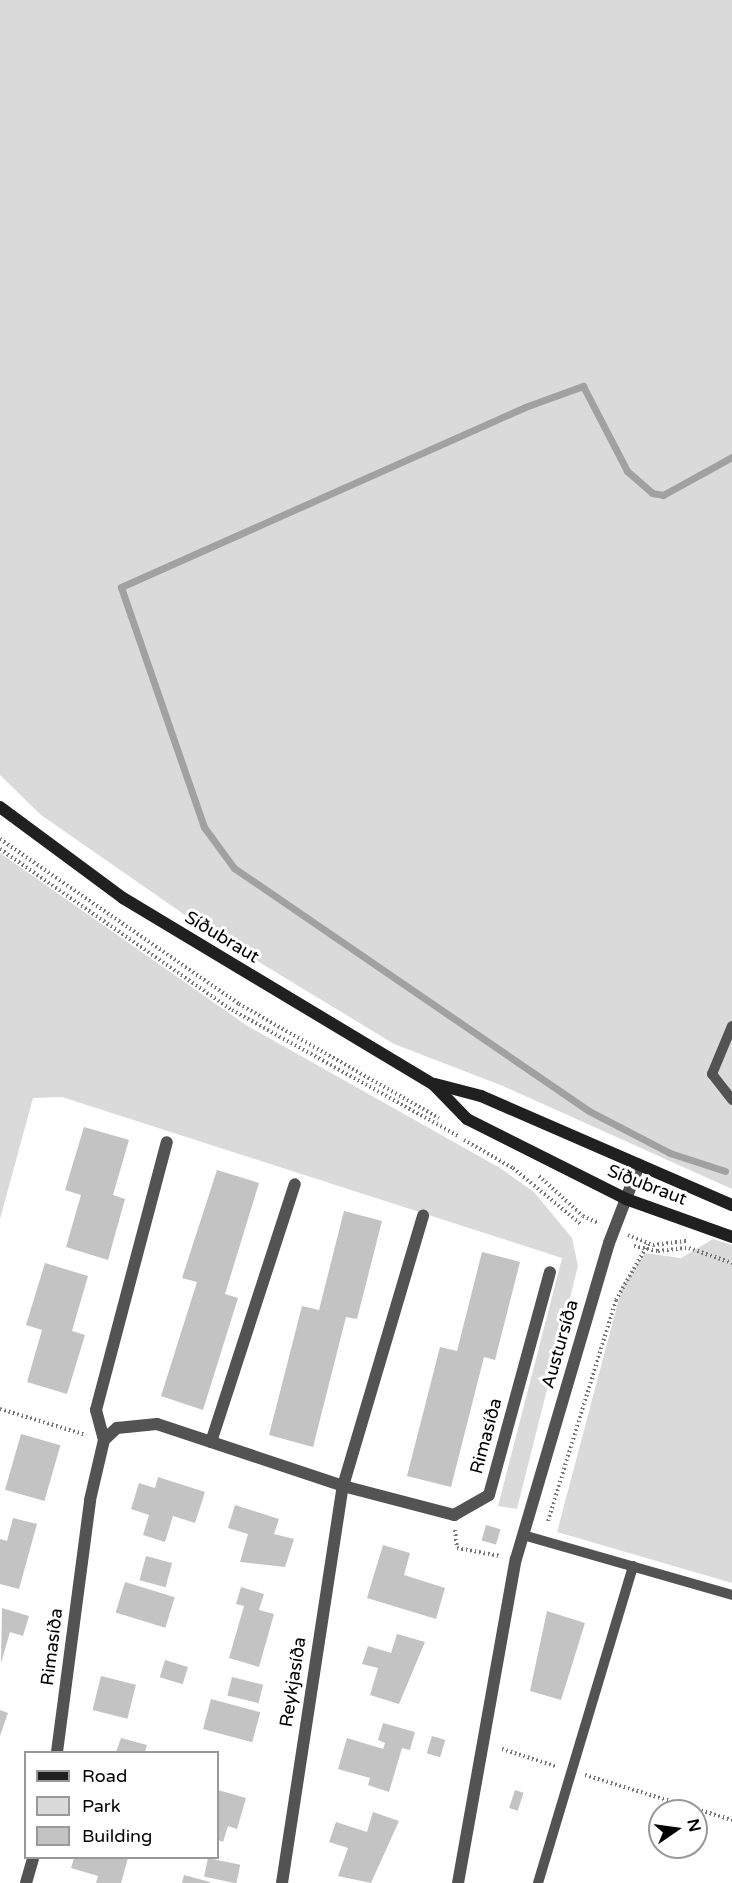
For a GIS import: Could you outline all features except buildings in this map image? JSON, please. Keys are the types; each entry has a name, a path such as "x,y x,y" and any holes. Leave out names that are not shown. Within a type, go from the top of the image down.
{"street":[{"name":"Síðubraut","path":"0,807 123,898 433,1084 467,1119 626,1199 732,1237"},
{"name":"Síðubraut","path":"433,1084 481,1096 732,1205"},
{"name":"Rimasíða","path":"57,1751 90,1500 104,1440 96,1410 167,1142"},
{"name":"Austursíða","path":"458,1883 516,1559 626,1199 639,1165"},
{"path":"211,1442 295,1184"},
{"path":"343,1486 423,1216"},
{"name":"Rimasíða","path":"454,1515 489,1495 550,1272"},
{"path":"104,1440 117,1428 157,1424 343,1486 454,1515"},
{"name":"Reykjasíða","path":"282,1883 343,1486"},
{"path":"26,1883 32,1859"}],"lane":[{"path":"732,1026 712,1074 732,1100"},
{"path":"523,1535 732,1595"},
{"path":"538,1883 633,1566"}],"path":[{"path":"0,839 239,1004 511,1157 583,1216"},
{"path":"0,849 232,1010 513,1168 582,1225"},
{"path":"639,1240 653,1245 690,1241 732,1256"},
{"path":"634,1246 689,1248 732,1263"},
{"path":"0,1409 104,1440"},
{"path":"454,1515 457,1548 516,1559"},
{"path":"502,1749 732,1820"}],"green space":[{"path":"0,0 732,0 732,1189 503,1086 394,1044 208,931 41,815 0,775"},
{"path":"0,853 246,1025 500,1168 534,1192 572,1238 578,1266 517,1509 498,1506 562,1258 62,1097 33,1098 0,1219"},
{"path":"713,1239 732,1245 732,1583 557,1532 622,1287 645,1253 681,1258"}],"waterway":[{"path":"725,1171 670,1153 589,1111 234,868 204,827 121,587 525,407 583,386 627,471 652,493 663,495 732,457"}]}
